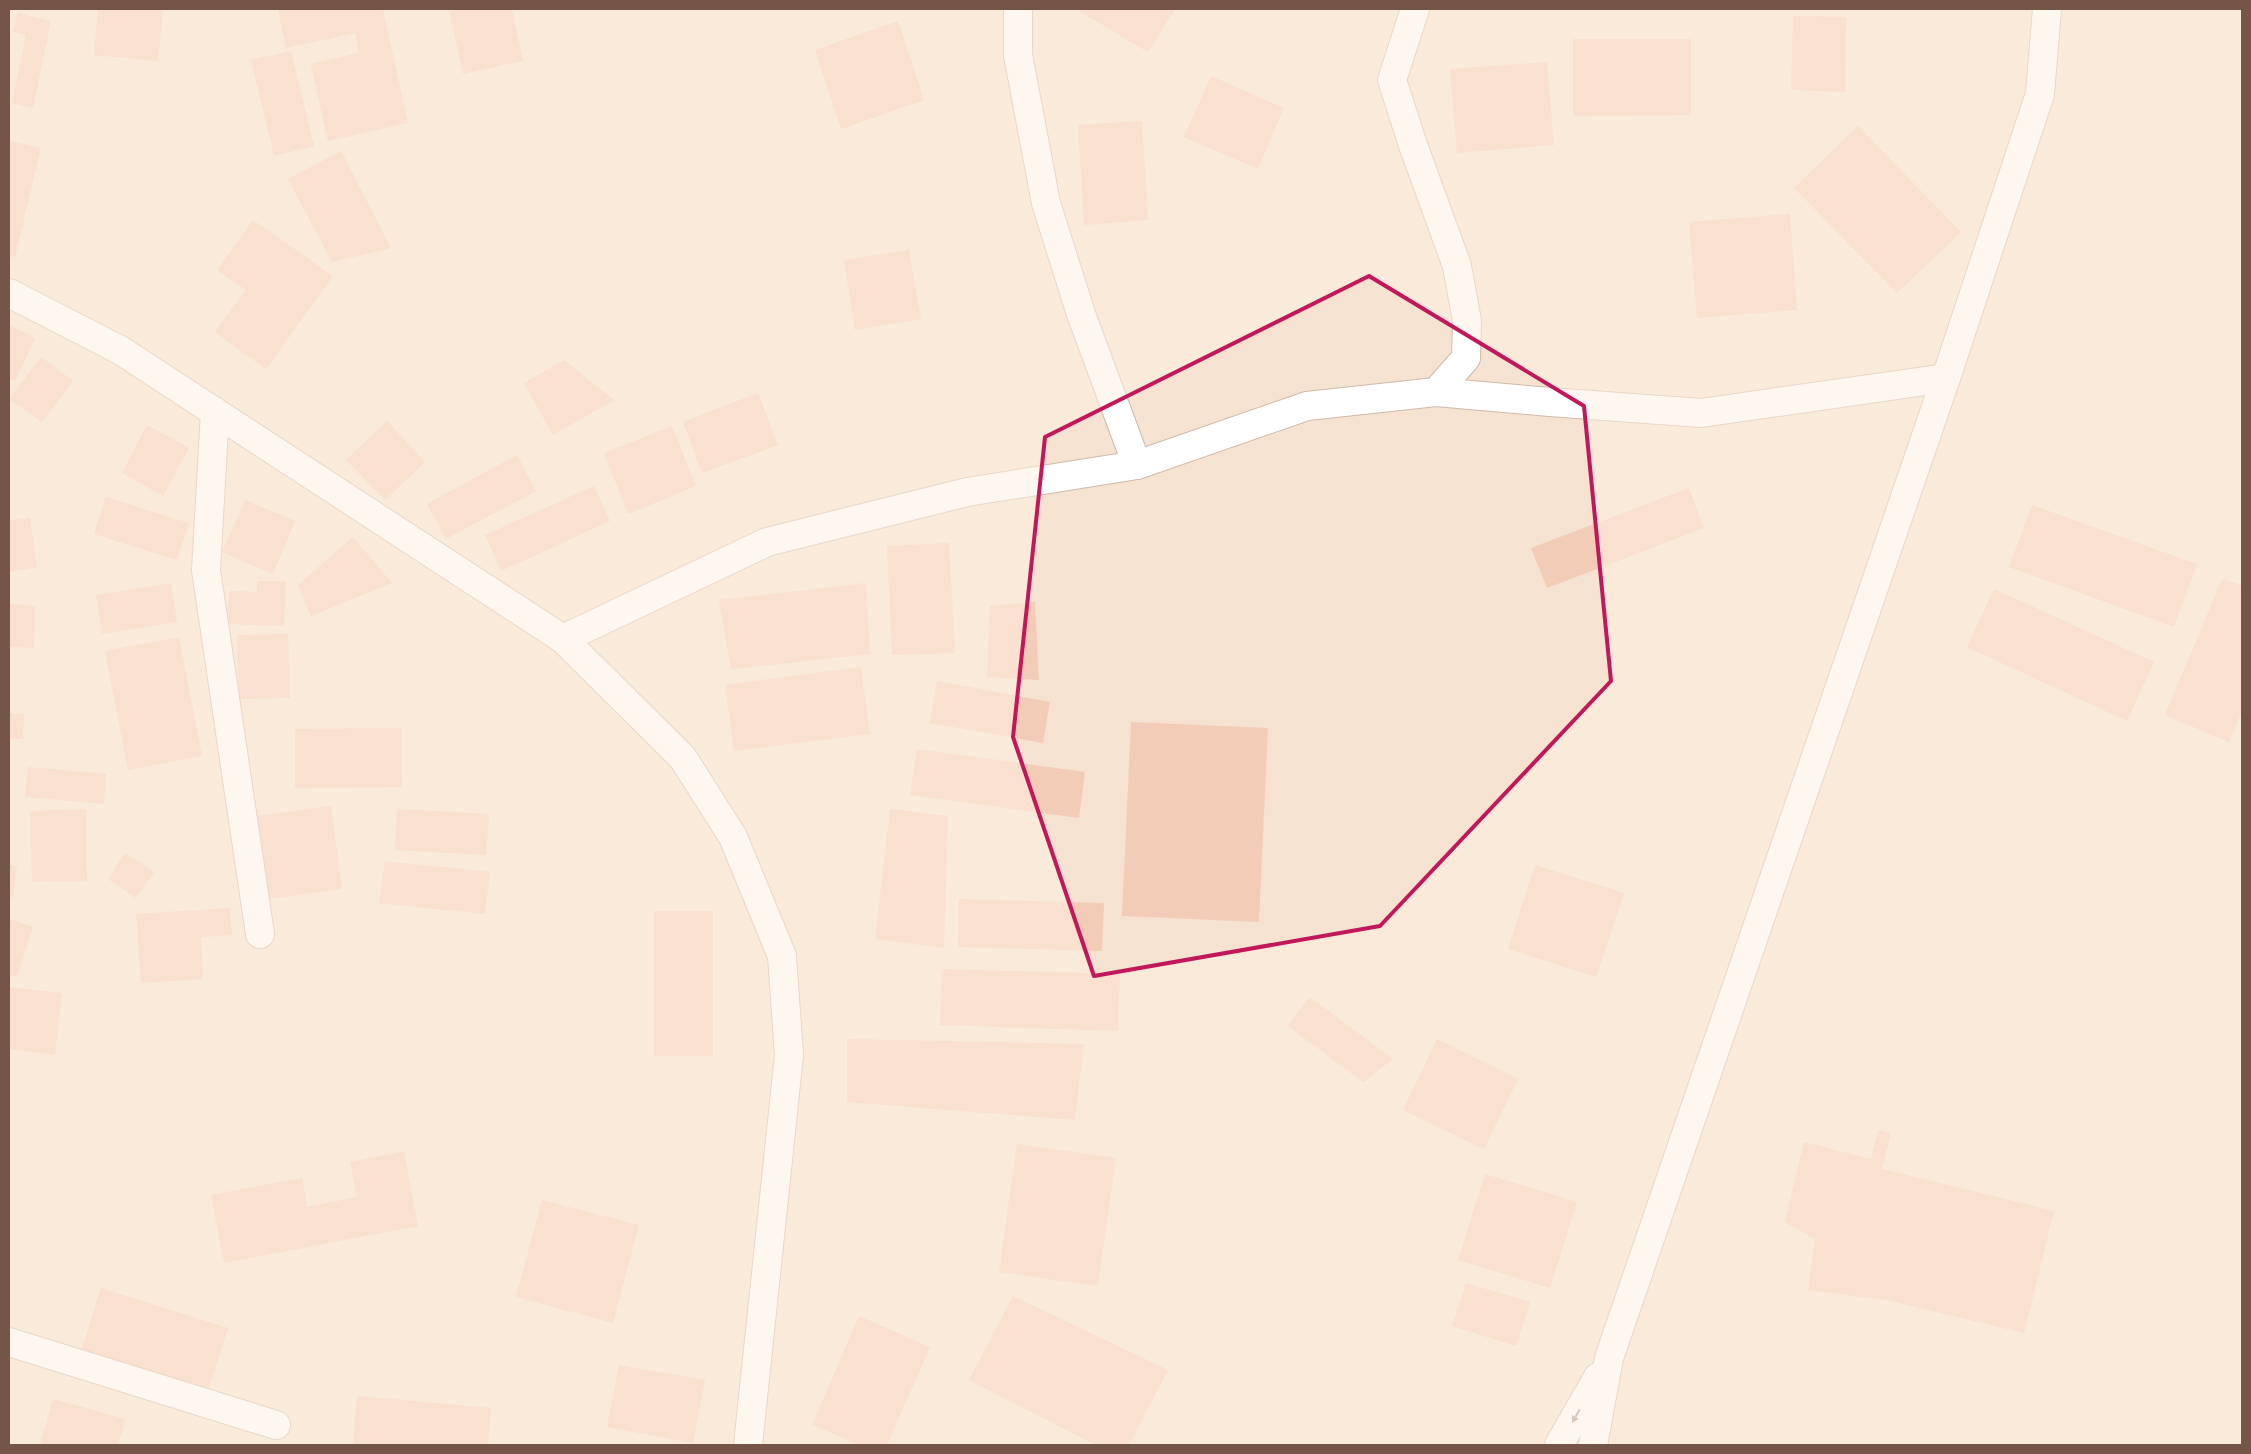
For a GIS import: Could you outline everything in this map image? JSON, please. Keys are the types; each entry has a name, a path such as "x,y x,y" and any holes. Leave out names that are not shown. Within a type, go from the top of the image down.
{"street":[{"path":"1018,9 1018,55 1046,203 1081,314 1137,465"},
{"path":"1415,9 1392,80 1457,266 1468,321 1466,358 1436,392"},
{"path":"1593,1445 1609,1358 1946,378 2040,94 2047,9"},
{"path":"9,293 120,350 563,639 683,758 733,837 782,956 789,1054 748,1445"},
{"path":"563,639 767,542 966,492 1137,465 1307,406 1436,392 1701,413 1946,378"},
{"path":"216,412 206,570 260,934"},
{"path":"9,1342 276,1425"},
{"path":"1559,1445 1609,1358"}],"highlighted area":[{"path":"1369,276 1584,406 1611,681 1380,926 1094,976 1013,737 1045,437"}],"shaded area":[{"path":"9,9 2242,9 2242,1445 9,1445"}],"building":[{"path":"98,9 163,9 158,61 94,55"},
{"path":"278,9 383,9 408,123 328,141 311,64 359,53 355,33 286,48"},
{"path":"449,9 512,9 523,61 463,74"},
{"path":"1076,9 1175,9 1148,52"},
{"path":"18,13 51,21 33,108 12,103 26,35 13,32"},
{"path":"1793,16 1846,17 1845,92 1791,90"},
{"path":"898,21 924,100 841,129 815,50"},
{"path":"1573,39 1691,39 1691,115 1573,116"},
{"path":"291,51 314,146 274,156 251,60"},
{"path":"1547,62 1554,145 1457,153 1450,69"},
{"path":"1211,76 1284,108 1258,169 1184,137"},
{"path":"1142,121 1148,220 1084,225 1078,125"},
{"path":"1858,126 1961,232 1897,293 1794,188"},
{"path":"9,141 41,148 15,257 9,256"},
{"path":"341,151 391,248 332,262 288,179"},
{"path":"1790,214 1797,310 1697,318 1689,222"},
{"path":"253,220 333,276 266,369 215,332 246,290 217,270"},
{"path":"909,250 921,319 855,330 844,260"},
{"path":"9,325 35,338 15,381 9,378"},
{"path":"41,357 73,381 42,422 9,399"},
{"path":"564,360 614,400 553,435 524,383"},
{"path":"758,393 778,445 702,473 683,422"},
{"path":"387,421 425,462 385,500 346,460"},
{"path":"147,425 189,448 163,496 122,473"},
{"path":"672,426 696,486 628,514 604,453"},
{"path":"517,455 536,491 446,539 427,504"},
{"path":"594,486 610,521 501,571 485,535"},
{"path":"1689,488 1704,528 1547,588 1531,548"},
{"path":"106,497 189,523 177,560 94,534"},
{"path":"245,500 295,521 273,574 222,552"},
{"path":"2032,505 2197,564 2174,627 2009,567"},
{"path":"30,518 37,567 9,572 9,521"},
{"path":"353,537 392,583 311,616 298,585"},
{"path":"949,543 955,653 892,655 887,546"},
{"path":"2222,579 2242,585 2242,711 2229,742 2165,715"},
{"path":"257,581 286,581 284,626 228,624 229,591 257,592"},
{"path":"171,583 177,622 102,634 96,595"},
{"path":"866,583 870,654 731,669 719,600"},
{"path":"1994,589 2154,662 2127,721 1967,647"},
{"path":"1035,602 1039,680 987,677 990,606"},
{"path":"10,604 35,606 34,648 9,647"},
{"path":"288,634 290,698 239,699 237,635"},
{"path":"179,637 202,756 128,770 105,651"},
{"path":"861,667 870,734 734,751 725,685"},
{"path":"937,681 1050,702 1043,743 930,723"},
{"path":"9,713 24,714 23,739 9,739"},
{"path":"1131,722 1268,728 1259,922 1122,916"},
{"path":"401,728 402,787 295,788 295,729"},
{"path":"917,749 1085,772 1079,818 910,795"},
{"path":"28,767 106,774 104,804 25,797"},
{"path":"331,806 342,889 268,899 257,816"},
{"path":"86,809 87,881 32,882 30,811"},
{"path":"397,809 489,814 486,855 395,850"},
{"path":"890,809 948,816 944,948 875,939"},
{"path":"125,853 154,872 136,898 108,879"},
{"path":"385,861 490,872 485,914 379,903"},
{"path":"9,865 17,866 13,897 9,897"},
{"path":"1535,865 1624,893 1596,977 1508,949"},
{"path":"959,899 1104,903 1102,951 958,947"},
{"path":"230,908 232,935 201,937 203,979 141,983 136,914"},
{"path":"654,911 713,911 713,1056 654,1056"},
{"path":"9,919 33,927 17,977 9,975"},
{"path":"942,969 1120,974 1118,1031 940,1025"},
{"path":"9,987 62,993 55,1055 9,1049"},
{"path":"1310,997 1393,1059 1363,1082 1288,1026"},
{"path":"847,1039 1084,1044 1075,1120 847,1102"},
{"path":"1437,1039 1518,1079 1484,1149 1403,1110"},
{"path":"1878,1130 1891,1133 1882,1169 2054,1211 2024,1333 1887,1300 1808,1290 1815,1239 1785,1222 1804,1142 1871,1159"},
{"path":"1017,1144 1116,1158 1098,1286 999,1272"},
{"path":"404,1151 418,1226 224,1263 211,1195 302,1178 307,1207 357,1197 350,1162"},
{"path":"1485,1174 1577,1202 1550,1288 1458,1260"},
{"path":"542,1200 639,1225 613,1323 516,1297"},
{"path":"1466,1283 1530,1302 1516,1346 1452,1326"},
{"path":"101,1288 228,1328 208,1391 81,1351"},
{"path":"1013,1296 1168,1370 1129,1445 1096,1445 969,1380"},
{"path":"859,1316 930,1347 887,1445 860,1445 812,1425"},
{"path":"619,1365 705,1380 693,1443 607,1427"},
{"path":"357,1396 491,1408 488,1445 353,1445"},
{"path":"53,1399 125,1419 118,1445 40,1445"}]}
